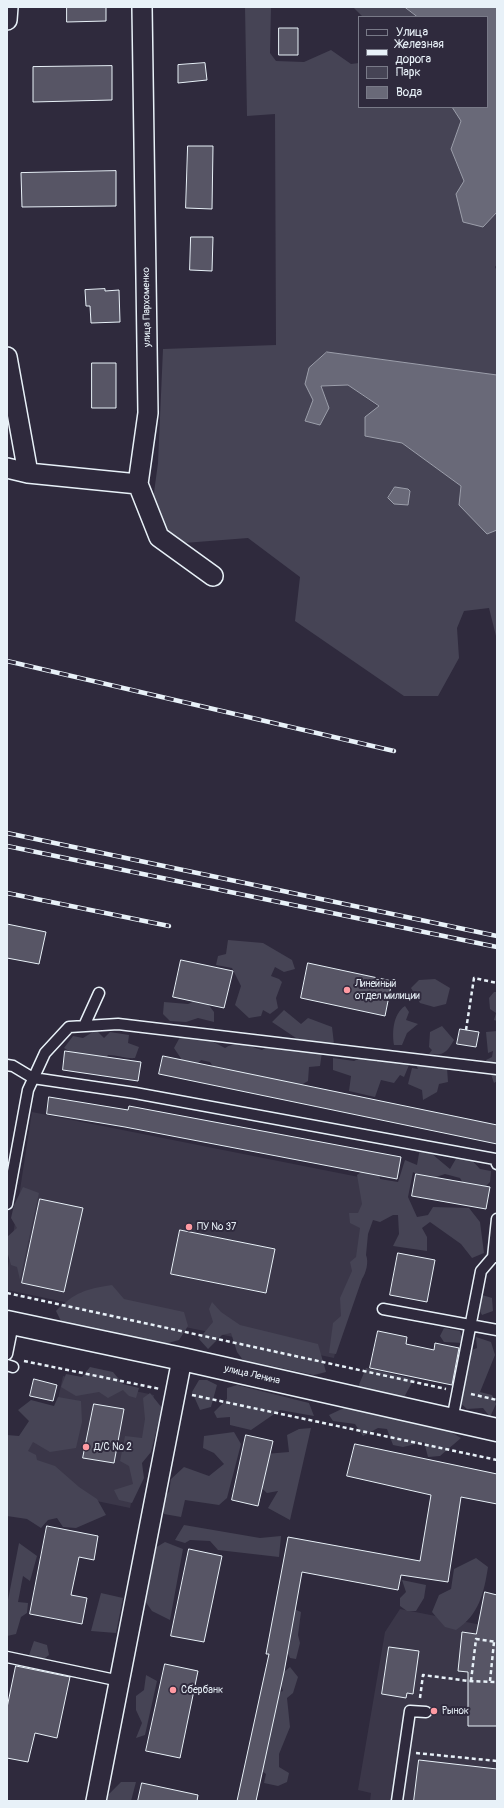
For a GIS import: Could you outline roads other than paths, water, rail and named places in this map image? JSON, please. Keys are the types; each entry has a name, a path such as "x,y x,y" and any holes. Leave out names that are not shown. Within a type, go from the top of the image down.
{"main road":[{"name":"улица Ленина","path":"10,1323 42,1336 182,1359 497,1430"}],"street":[{"path":"7,20 8,7"},
{"name":"улица Пархоменко","path":"142,7 148,412 138,484 158,537 213,576"},
{"path":"7,358 28,473"},
{"path":"7,468 28,473 138,484"},
{"path":"96,1801 182,1359"}],"lane":[{"path":"84,1026 99,993"},
{"path":"7,1204 10,1167 28,1090 45,1053 69,1027 118,1024 497,1069"},
{"path":"7,1066 13,1066 33,1078 135,1093 495,1159 497,1164"},
{"path":"452,1420 481,1271 495,1257 497,1219"},
{"path":"383,1309 497,1330"},
{"path":"7,1354 10,1323"},
{"path":"7,1657 120,1681"},
{"path":"397,1801 410,1711 422,1712"}],"water":[{"path":"405,7 497,7 497,212 483,227 463,222 456,194 464,181 451,149 461,121 453,108 488,108 488,16 417,16"},
{"path":"327,352 497,375 497,530 487,534 459,505 461,486 402,443 365,436 365,417 379,406 348,385 321,386 329,408 320,425 305,421 313,400 305,384 309,368"},
{"path":"395,487 408,489 410,491 408,505 394,504 388,498"}],"railway":[{"path":"7,661 394,751"},
{"path":"7,833 497,936"},
{"path":"7,846 497,947"},
{"path":"7,893 169,926"}],"place":[{"name":"Линейный отдел милиции","path":"347,990"},
{"name":"ПУ № 37","path":"189,1227"},
{"name":"Д/С № 2","path":"86,1447"},
{"name":"Сбербанк","path":"173,1690"},
{"name":"Рынок","path":"434,1711"}]}
